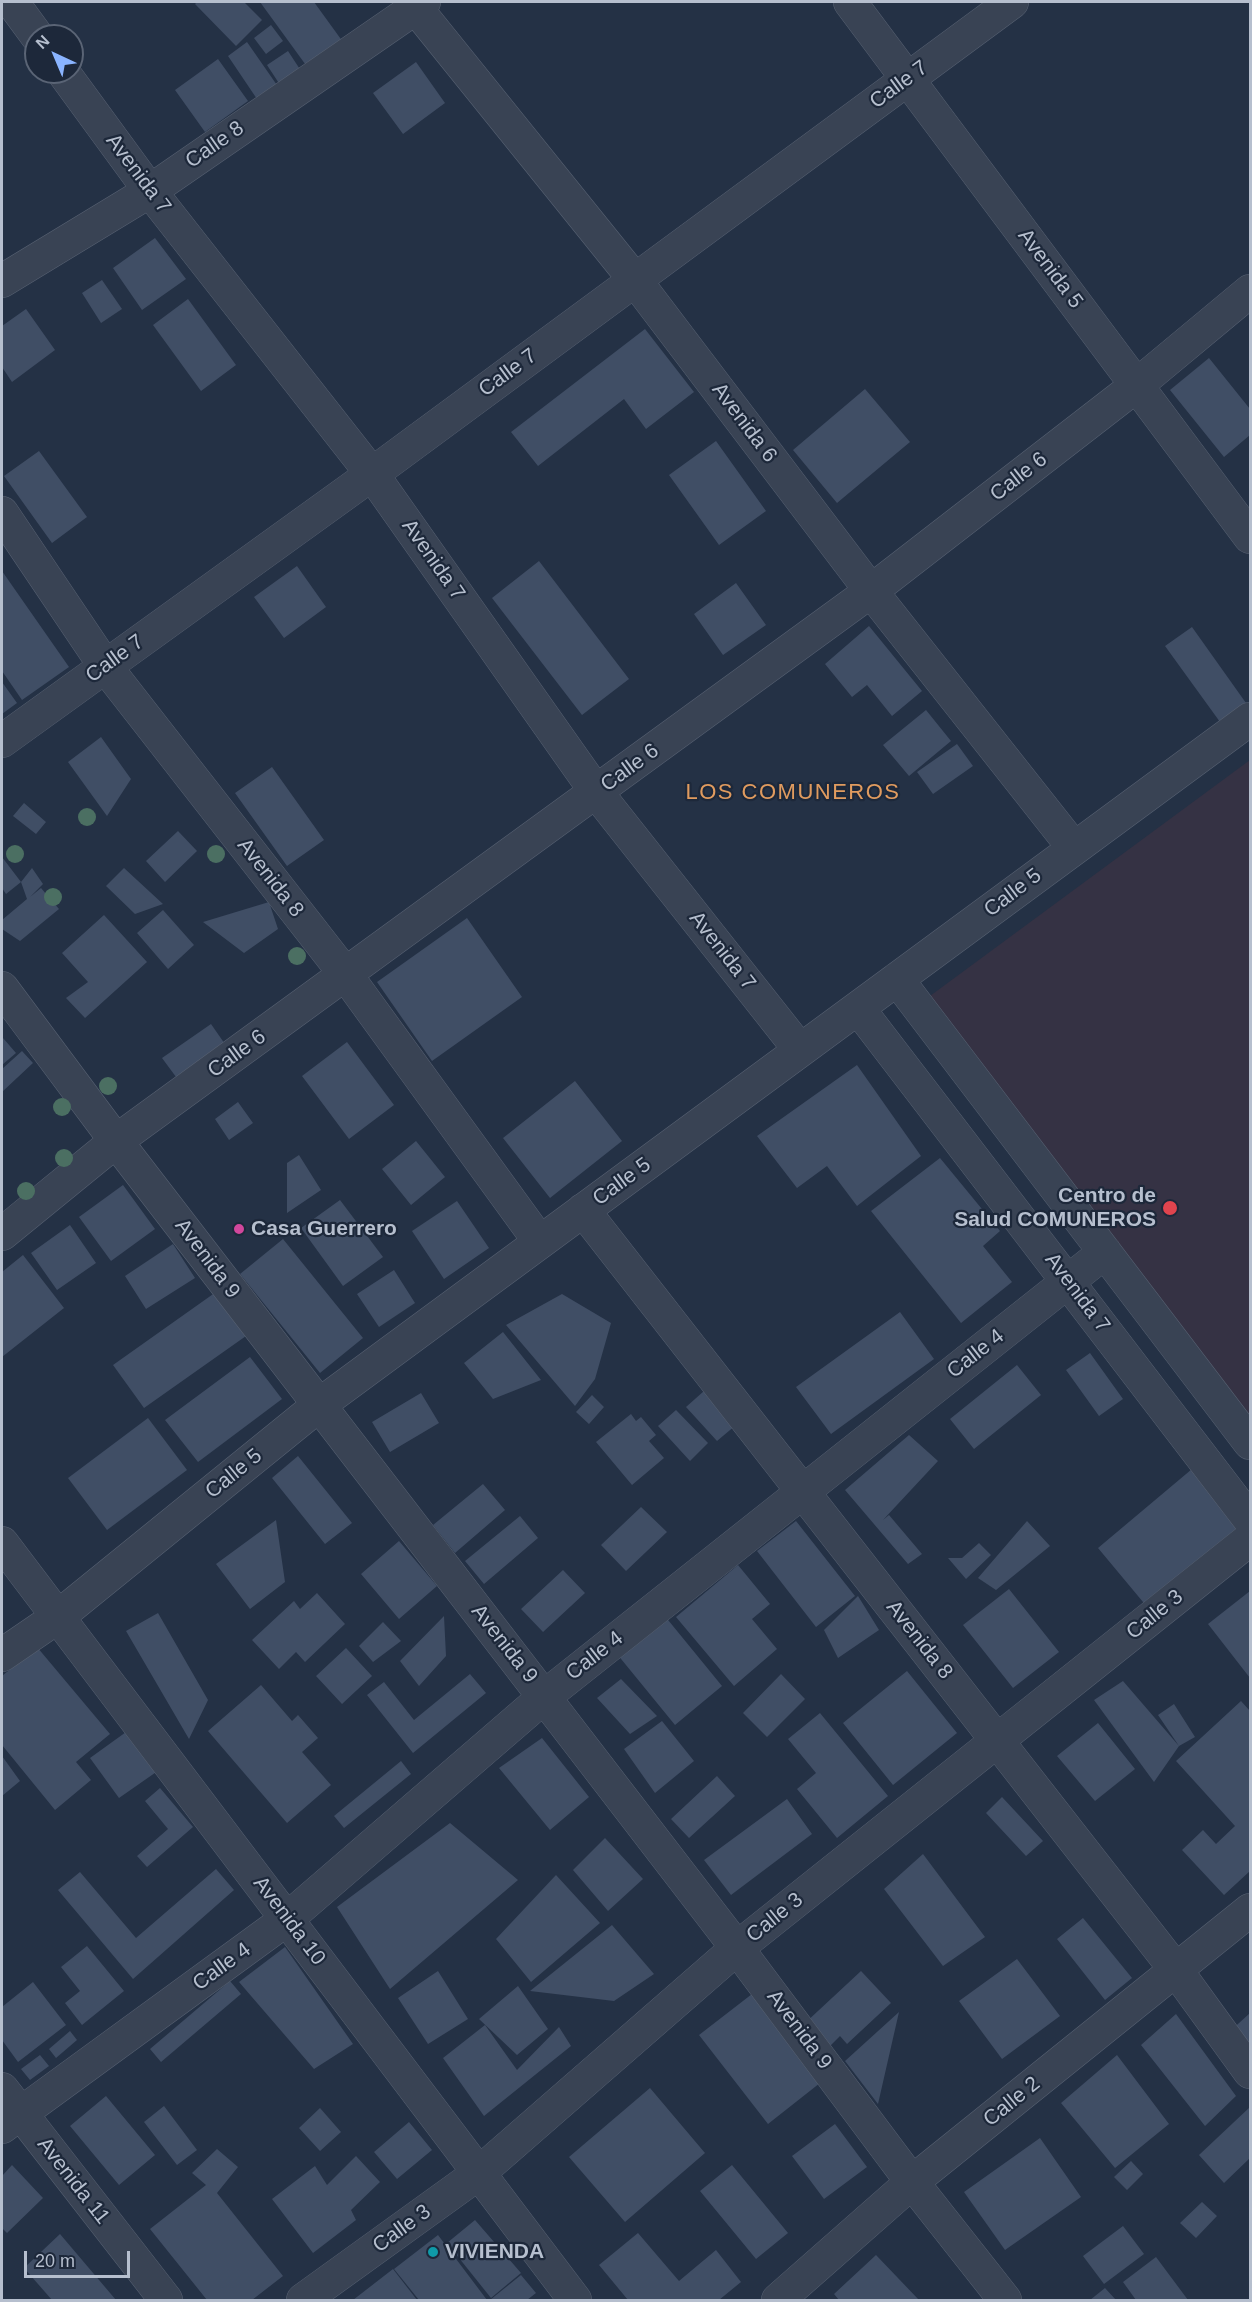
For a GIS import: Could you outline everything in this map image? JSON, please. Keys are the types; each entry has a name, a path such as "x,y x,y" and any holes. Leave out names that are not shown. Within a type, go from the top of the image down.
{"street":[{"path":"12,2 28,24"},
{"name":"Avenida 5","path":"850,2 1251,537"},
{"name":"Calle 7","path":"2,741 372,474 1012,2"},
{"name":"Calle 8","path":"2,281 150,191 417,4"},
{"name":"Avenida 6","path":"417,4 635,280 871,591 1074,848"},
{"name":"Avenida 7","path":"72,84 150,191 372,474 597,793 800,1050"},
{"name":"Calle 6","path":"2,1234 116,1141 597,793 871,591 1137,385 1251,291"},
{"name":"Avenida 8","path":"2,513 105,666 346,975 540,1242"},
{"name":"Calle 5","path":"2,1655 59,1616 319,1406 1251,719"},
{"path":"897,979 1251,1443"},
{"name":"Avenida 9","path":"2,988 116,1141 737,1948 912,2182 1005,2301"},
{"name":"Avenida 7","path":"858,1008 1251,1520"},
{"name":"Avenida 8","path":"583,1210 1176,1970 1251,2072"},
{"name":"Calle 4","path":"8,2110 287,1919 544,1697 1105,1252"},
{"name":"Calle 3","path":"303,2301 479,2173 737,1948 1251,1539"},
{"name":"Avenida 10","path":"2,1543 575,2301"},
{"name":"Calle 2","path":"778,2301 912,2182 1251,1910"},
{"name":"Avenida 11","path":"8,2110 166,2301"}],"shaded area":[{"name":"Centro de Salud COMUNEROS","path":"1250,760 1250,1420 930,996"}],"building":[{"path":"197,2 244,2 262,20 236,46 195,4"},
{"path":"260,2 314,2 343,42 308,68"},
{"path":"271,25 283,41 266,54 254,38"},
{"path":"247,42 279,88 259,102 228,56"},
{"path":"288,51 307,80 286,94 267,65"},
{"path":"218,59 248,101 205,132 175,90"},
{"path":"416,62 445,103 403,134 373,93"},
{"path":"155,238 186,279 142,310 113,268"},
{"path":"102,280 122,309 101,323 82,293"},
{"path":"188,299 236,365 201,391 153,325"},
{"path":"26,309 55,350 12,382 2,367 2,326"},
{"path":"645,329 694,392 646,429 624,399 538,466 511,432"},
{"path":"1209,358 1250,409 1250,435 1224,457 1170,390"},
{"path":"865,389 910,442 837,503 793,450"},
{"path":"716,441 766,511 719,545 669,475"},
{"path":"39,451 87,517 52,543 4,476"},
{"path":"539,561 629,679 582,715 492,598"},
{"path":"297,566 326,607 284,638 254,597"},
{"path":"2,571 69,667 22,700 2,671"},
{"path":"736,583 766,625 723,655 694,614"},
{"path":"869,626 922,691 892,716 867,685 852,697 825,664"},
{"path":"1192,627 1246,703 1220,722 1165,646"},
{"path":"2,682 17,703 2,714"},
{"path":"926,710 951,741 909,776 883,745"},
{"path":"101,737 131,779 107,816 68,762"},
{"path":"957,744 973,766 933,794 917,772"},
{"path":"272,767 324,840 287,866 235,793"},
{"path":"24,803 46,822 36,834 13,816"},
{"path":"178,831 197,851 165,882 146,861"},
{"path":"2,857 21,882 6,894 2,888"},
{"path":"32,868 43,884 30,897 41,888 59,909 20,941 2,929 2,920 27,899 21,882"},
{"path":"124,868 163,904 135,914 106,886"},
{"path":"269,902 278,929 244,953 203,922"},
{"path":"163,910 194,945 168,969 137,933"},
{"path":"104,915 147,962 85,1018 66,998 88,982 62,953"},
{"path":"467,918 522,997 432,1061 377,982"},
{"path":"211,1024 227,1047 179,1081 162,1058"},
{"path":"3,1038 16,1053 2,1065 2,1040"},
{"path":"347,1042 394,1105 349,1139 302,1076"},
{"path":"22,1051 33,1063 2,1092 2,1069"},
{"path":"857,1065 921,1156 857,1206 827,1166 797,1188 757,1136"},
{"path":"575,1081 622,1141 550,1198 503,1138"},
{"path":"238,1102 253,1123 229,1140 215,1119"},
{"path":"416,1141 445,1177 411,1205 382,1169"},
{"path":"299,1155 321,1190 287,1213 287,1163"},
{"path":"940,1158 1000,1231 983,1246 1012,1282 961,1323 871,1211"},
{"path":"123,1185 155,1229 111,1261 79,1217"},
{"path":"340,1200 383,1257 343,1286 301,1228"},
{"path":"457,1201 489,1248 444,1279 412,1231"},
{"path":"70,1225 96,1263 57,1290 31,1253"},
{"path":"283,1239 363,1338 320,1373 240,1274"},
{"path":"173,1244 195,1278 146,1309 125,1276"},
{"path":"23,1255 64,1308 2,1357 2,1272"},
{"path":"394,1270 415,1303 379,1327 357,1294"},
{"path":"216,1292 246,1336 144,1408 113,1365"},
{"path":"562,1294 611,1323 595,1379 575,1406 506,1325"},
{"path":"900,1312 934,1359 831,1434 796,1387"},
{"path":"503,1332 541,1380 493,1399 464,1363"},
{"path":"1090,1353 1123,1399 1099,1416 1066,1370"},
{"path":"250,1357 282,1399 198,1462 165,1420"},
{"path":"1017,1365 1041,1395 974,1449 950,1419"},
{"path":"704,1391 736,1425 717,1441 686,1407"},
{"path":"421,1393 439,1423 390,1452 372,1422"},
{"path":"592,1395 604,1407 589,1424 576,1412"},
{"path":"676,1410 708,1443 690,1461 658,1426"},
{"path":"631,1414 636,1421 641,1417 656,1435 649,1441 664,1458 632,1485 596,1442"},
{"path":"148,1418 187,1470 107,1530 68,1478"},
{"path":"909,1435 938,1461 883,1520 889,1515 922,1554 908,1564 845,1490"},
{"path":"298,1456 352,1523 325,1544 272,1478"},
{"path":"1192,1469 1242,1528 1148,1608 1098,1548"},
{"path":"483,1484 505,1510 455,1553 433,1525"},
{"path":"641,1507 667,1532 626,1571 601,1545"},
{"path":"520,1516 538,1538 484,1584 465,1561"},
{"path":"276,1520 285,1582 250,1609 216,1564"},
{"path":"796,1521 855,1596 816,1627 757,1551"},
{"path":"1027,1521 1050,1546 996,1590 978,1578"},
{"path":"399,1541 437,1586 399,1619 361,1574"},
{"path":"979,1543 991,1555 966,1579 948,1558 962,1558"},
{"path":"738,1565 770,1604 752,1619 777,1649 734,1686 676,1617"},
{"path":"563,1570 585,1593 543,1632 521,1609"},
{"path":"1009,1589 1059,1652 1013,1688 963,1625"},
{"path":"1250,1591 1250,1678 1208,1624"},
{"path":"317,1593 345,1624 305,1662 296,1652 279,1669 252,1640 294,1601 300,1609"},
{"path":"858,1596 879,1630 838,1658 824,1630"},
{"path":"158,1613 208,1700 189,1739 126,1631"},
{"path":"664,1615 722,1686 675,1725 617,1654"},
{"path":"444,1616 446,1656 419,1686 400,1661"},
{"path":"383,1622 401,1641 373,1662 359,1646"},
{"path":"37,1647 110,1734 76,1762 91,1780 55,1810 2,1745 2,1676"},
{"path":"346,1648 372,1676 342,1704 316,1676"},
{"path":"907,1671 957,1733 893,1785 843,1723"},
{"path":"470,1674 486,1693 413,1753 367,1695 384,1682 414,1720"},
{"path":"781,1674 805,1699 767,1737 743,1713"},
{"path":"621,1679 657,1716 630,1734 597,1698"},
{"path":"1123,1681 1179,1746 1154,1782 1094,1700"},
{"path":"261,1685 292,1721 298,1715 318,1738 302,1752 331,1785 287,1823 208,1731"},
{"path":"1241,1701 1250,1711 1250,1871 1224,1895 1182,1850 1203,1830 1216,1844 1235,1826 1176,1761"},
{"path":"1174,1704 1195,1737 1179,1746 1158,1715"},
{"path":"820,1713 888,1796 837,1838 797,1789 816,1773 788,1739"},
{"path":"662,1721 694,1761 655,1793 624,1749"},
{"path":"1098,1723 1135,1769 1095,1801 1057,1756"},
{"path":"133,1727 162,1768 119,1798 90,1758"},
{"path":"542,1738 589,1797 550,1830 499,1768"},
{"path":"2,1756 20,1781 2,1796"},
{"path":"401,1761 411,1774 344,1828 334,1816"},
{"path":"717,1776 735,1796 689,1838 671,1819"},
{"path":"160,1788 193,1827 147,1867 137,1856 168,1829 145,1801"},
{"path":"1002,1797 1043,1841 1026,1856 986,1813"},
{"path":"787,1799 812,1834 731,1895 704,1860"},
{"path":"450,1823 518,1880 390,1989 337,1907"},
{"path":"605,1838 643,1879 608,1911 573,1870"},
{"path":"923,1854 985,1937 943,1966 884,1889"},
{"path":"216,1869 234,1890 133,1979 58,1890 80,1872 136,1938"},
{"path":"556,1875 600,1923 531,1982 496,1939"},
{"path":"1083,1918 1132,1978 1105,2000 1057,1939"},
{"path":"612,1925 654,1974 614,2001 530,1991"},
{"path":"87,1946 124,1991 82,2025 65,2003 80,1991 61,1967"},
{"path":"285,1947 353,2044 314,2069 239,1982"},
{"path":"1017,1959 1060,2016 1002,2059 959,2001"},
{"path":"438,1971 468,2019 428,2044 398,1998"},
{"path":"861,1971 891,2003 847,2044 840,2036 827,2049 804,2024"},
{"path":"230,1981 241,1994 161,2062 150,2049"},
{"path":"33,1982 66,2025 18,2062 2,2040 2,2007"},
{"path":"518,1986 548,2029 517,2055 479,2019"},
{"path":"752,1994 820,2083 768,2124 699,2035"},
{"path":"899,2012 878,2104 845,2061"},
{"path":"1250,2013 1250,2060 1227,2034"},
{"path":"1176,2014 1236,2096 1205,2126 1141,2045"},
{"path":"485,2025 517,2070 559,2027 571,2046 484,2116 443,2058"},
{"path":"70,2031 77,2040 56,2058 49,2049"},
{"path":"40,2055 49,2066 30,2080 21,2069"},
{"path":"1117,2055 1169,2124 1115,2168 1061,2103"},
{"path":"650,2088 705,2153 625,2222 569,2157"},
{"path":"106,2096 155,2155 119,2185 70,2126"},
{"path":"164,2106 197,2150 177,2165 144,2122"},
{"path":"1250,2107 1250,2158 1224,2183 1199,2155"},
{"path":"320,2108 341,2132 320,2151 299,2128"},
{"path":"409,2122 432,2150 397,2179 374,2152"},
{"path":"835,2124 867,2167 824,2199 792,2156"},
{"path":"1040,2138 1081,2197 1005,2250 964,2192"},
{"path":"217,2149 238,2167 217,2193 283,2276 252,2300 207,2300 150,2229 206,2185 192,2173"},
{"path":"356,2156 380,2182 351,2210 356,2220 313,2253 272,2199 315,2166 327,2185"},
{"path":"1131,2161 1143,2174 1127,2190 1114,2177"},
{"path":"12,2165 43,2198 7,2233 2,2228 2,2176"},
{"path":"732,2165 788,2233 756,2259 700,2191"},
{"path":"1202,2202 1217,2216 1196,2238 1180,2223"},
{"name":"VIVIENDA","path":"475,2220 521,2273 491,2298 447,2243"},
{"path":"1123,2226 1144,2254 1104,2284 1083,2256"},
{"path":"638,2233 679,2281 716,2250 741,2282 719,2300 628,2300 599,2265"},
{"path":"60,2234 116,2300 52,2300 24,2268"},
{"name":"VIVIENDA","path":"438,2235 487,2300 419,2300 394,2269"},
{"path":"876,2255 919,2300 839,2300 834,2294"},
{"path":"1156,2257 1188,2300 1136,2300 1123,2282"},
{"name":"VIVIENDA","path":"393,2269 417,2300 353,2300"},
{"name":"VIVIENDA","path":"521,2275 536,2293 527,2300 490,2300"},
{"path":"1105,2288 1116,2300 1090,2300"}],"place":[{"name":"Centro de Salud COMUNEROS","path":"1170,1208"},
{"name":"Casa Guerrero","path":"239,1229"},
{"name":"VIVIENDA","path":"433,2252"}],"district":[{"name":"LOS COMUNEROS","path":"793,793"}]}
